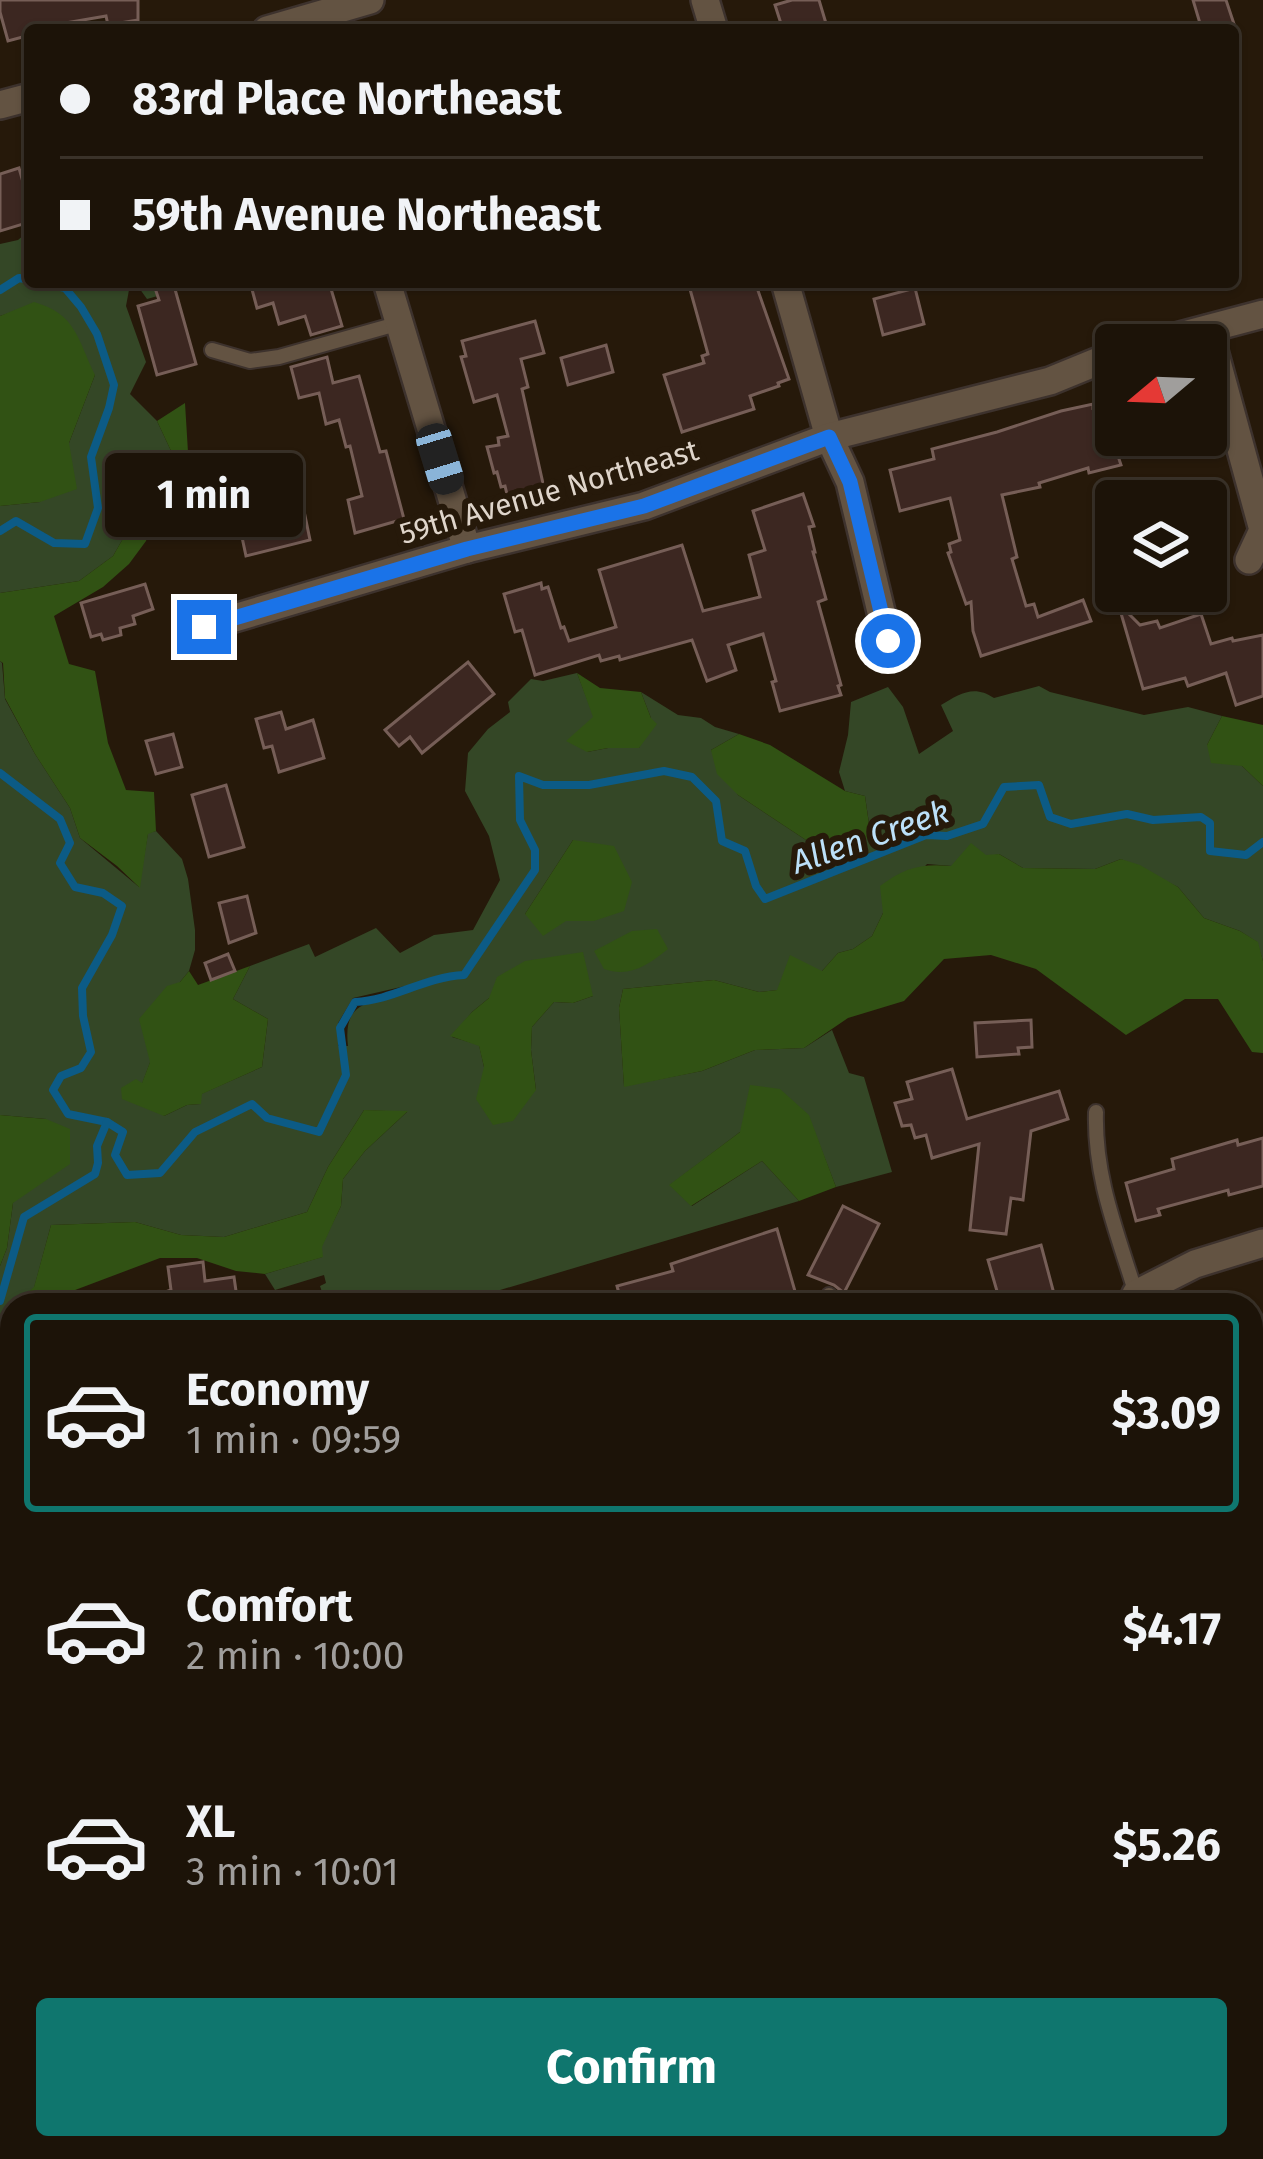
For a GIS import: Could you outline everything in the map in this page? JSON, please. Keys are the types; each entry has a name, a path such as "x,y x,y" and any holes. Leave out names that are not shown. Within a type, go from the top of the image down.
{"street":[{"path":"310,24 370,0"},
{"path":"389,288 467,549"},
{"path":"787,288 829,437 850,482 888,641"},
{"path":"1224,324 1263,314"},
{"name":"59th Avenue Northeast","path":"204,627 467,549 644,506 829,437 1050,381 1095,363"},
{"path":"1227,398 1263,530 1249,560"},
{"path":"1144,1293 1195,1264 1263,1243"}],"lane":[{"path":"212,350 250,361 279,357 400,323"},
{"path":"1096,1112 1095,1147 1104,1193 1132,1293"}],"green space":[{"path":"24,235 24,288 132,288 126,306 146,362 130,394 157,421 172,453 113,556 79,581 0,593 0,506 40,502 95,375 12,312 0,316 0,244"},
{"path":"139,288 186,288 147,299"},
{"path":"34,302 67,321 95,375 69,443 77,489 40,502 0,506 0,316"},
{"path":"185,403 188,452 176,493 152,520 146,541 129,564 103,587 54,616 69,664 95,671 108,743 126,790 154,792 156,831 148,834 140,888 80,838 70,808 5,698 0,593 79,581 113,556 172,453 157,421"},
{"path":"0,661 5,699 70,808 80,838 139,887 148,833 156,831 182,859 195,950 142,1084 164,1116 200,1104 201,1094 262,1067 268,1019 233,999 250,966 309,944 315,957 376,928 400,953 434,935 473,930 500,880 489,836 465,791 468,753 510,712 508,702 531,679 577,673 594,717 587,752 639,748 651,718 641,692 678,715 701,718 739,734 711,750 738,795 815,846 871,837 865,796 845,791 839,772 851,702 888,687 903,707 919,754 953,731 941,705 967,692 994,698 1039,686 1144,715 1188,707 1222,716 1207,745 1242,766 1263,786 1263,961 1257,942 1204,918 1178,887 1121,859 1095,869 1023,868 999,854 952,866 927,864 883,913 872,936 838,953 822,971 778,990 759,992 714,980 623,989 619,1008 624,1086 702,1071 755,1050 804,1048 832,1030 849,1073 864,1077 892,1172 836,1187 808,1115 740,1132 670,1185 692,1206 762,1161 799,1201 490,1293 322,1293 324,1275 275,1290 265,1274 322,1257 321,1247 341,1206 343,1179 407,1112 364,1110 328,1167 307,1212 224,1237 181,1235 135,1222 51,1225 34,1288 28,1293 0,1293 0,1266 13,1203 46,1119 0,1115","holes":["573,840 594,921 525,914","414,984 412,991 356,1010 350,1018 348,1046 338,1046 338,1023 353,998","593,996 573,1003 554,1002 532,1027 536,1090 484,1067 479,1045 452,1037 489,998"]},
{"path":"577,673 600,688 641,692 657,724 639,748 587,752 566,741 593,717"},
{"path":"1222,716 1263,725 1263,786 1242,766 1211,763 1207,745"},
{"path":"739,734 770,745 845,791 865,796 871,838 815,846 738,795 717,774 711,750"},
{"path":"573,840 614,846 632,882 624,911 594,921 566,921 543,936 525,914"},
{"path":"971,843 986,855 999,854 1023,868 1095,869 1121,859 1140,865 1178,887 1204,918 1258,942 1263,961 1263,1053 1252,1052 1218,999 1185,999 1126,1035 1036,969 991,955 944,959 904,1001 848,1018 804,1048 755,1050 702,1071 624,1087 619,1008 623,989 714,980 759,992 777,990 790,955 822,971 838,953 872,936 883,913 880,886 913,868 951,866"},
{"path":"657,929 668,949 638,968 604,969 594,951 632,931"},
{"path":"583,952 593,996 573,1003 554,1002 532,1027 536,1090 513,1121 493,1125 476,1099 484,1067 479,1046 450,1036 489,998 497,977 525,961"},
{"path":"250,966 233,999 268,1019 262,1067 202,1094 201,1104 164,1116 122,1099 121,1088 136,1079 142,1083 150,1062 139,1019 167,986 180,982 189,971 198,985"},
{"path":"750,1085 780,1089 809,1115 836,1187 799,1201 762,1161 691,1206 669,1185 740,1132"},
{"path":"364,1110 408,1111 343,1179 341,1206 322,1247 323,1257 265,1274 236,1271 197,1258 160,1258 67,1293 27,1293 34,1287 51,1225 135,1222 181,1235 224,1237 307,1212 328,1167"},
{"path":"0,1115 46,1119 70,1129 70,1164 13,1203 0,1266"}],"building":[{"path":"0,0 138,0 138,20 108,24 106,16 24,24 24,37 8,41"},
{"path":"819,0 826,24 781,24 775,5"},
{"path":"1193,0 1226,0 1234,24 1200,24"},
{"path":"19,168 24,224 0,231 0,174"},
{"path":"155,288 175,288 196,364 157,375 138,306 159,300"},
{"path":"252,288 331,288 342,326 311,335 305,316 279,324 273,303 257,308"},
{"path":"690,288 757,288 789,379 750,396 754,409 682,432 664,375 704,363 702,356 708,354"},
{"path":"915,288 924,324 883,335 874,299"},
{"path":"535,321 544,353 521,359 528,387 522,389 546,497 510,507 487,447 499,445 498,438 508,436 497,395 474,402 461,357 466,356 462,341"},
{"path":"606,345 613,372 568,385 561,358"},
{"path":"327,357 333,383 359,376 404,519 355,533 348,500 362,496 350,446 346,447 339,420 326,424 319,393 299,398 291,367"},
{"path":"1093,404 1095,456 1118,456 1121,465 1089,473 1088,468 1039,483 1040,487 1002,495 1017,557 1012,559 1026,606 1034,604 1038,617 1083,600 1091,621 981,656 971,602 966,604 948,553 949,544 960,540 950,498 900,511 890,470 934,459 932,449 1061,411"},
{"path":"803,494 814,526 809,527 813,552 826,599 818,602 841,695 780,711 763,634 728,645 736,670 707,681 692,640 620,660 619,656 601,661 599,655 535,675 522,630 515,632 504,594 541,583 542,589 548,587 569,641 616,627 599,570 682,545 703,611 760,597 749,555 765,550 753,511"},
{"path":"303,506 310,540 246,556 239,523"},
{"path":"145,584 153,609 133,616 135,624 120,628 121,635 103,640 101,634 91,637 81,603"},
{"path":"1121,612 1140,625 1157,621 1160,628 1201,614 1211,644 1263,635 1263,696 1236,705 1226,673 1188,686 1185,678 1143,689"},
{"path":"468,662 494,694 422,753 410,737 399,746 385,730"},
{"path":"281,712 286,729 313,720 324,758 279,772 272,746 264,748 256,719"},
{"path":"173,734 182,767 156,774 146,741"},
{"path":"226,785 244,847 209,857 192,795"},
{"path":"247,896 256,933 229,943 219,903"},
{"path":"228,954 235,971 211,980 205,963"},
{"path":"1031,1020 1032,1047 1018,1048 1019,1054 977,1057 975,1023"},
{"path":"952,1069 967,1119 1059,1091 1068,1119 1031,1131 1023,1200 1011,1198 1006,1234 970,1230 979,1144 932,1158 926,1135 915,1138 911,1125 902,1126 895,1103 912,1099 907,1082"},
{"path":"1263,1138 1263,1186 1158,1209 1160,1215 1136,1221 1126,1183 1174,1169 1172,1159 1237,1140 1238,1145"},
{"path":"843,1206 879,1224 844,1293 808,1275"},
{"path":"777,1229 796,1293 619,1293 617,1286 673,1271 671,1264"},
{"path":"1041,1245 1054,1293 998,1293 988,1260"},
{"path":"203,1262 205,1281 234,1277 236,1293 162,1293 171,1290 168,1267"}],"waterway":[{"name":"Allen Creek","path":"0,290 24,279"},
{"name":"Allen Creek","path":"0,531 16,521 54,543 85,544 98,508 91,457 114,385 97,334 65,288"},
{"name":"Allen Creek","path":"0,773 60,819 70,843 60,863 75,887 103,893 122,906 112,935 82,988 91,1052 81,1068 61,1076 53,1090 68,1114 107,1122 123,1132 115,1155 127,1175 160,1173 195,1132 252,1104 267,1118 319,1132 346,1075 340,1028 355,1002 464,975 535,870 535,850 520,820 519,776 543,785 589,785 664,771 692,777 716,801 722,841 745,851 765,899 926,835 947,836 983,824 1004,787 1039,785 1050,817 1071,824 1127,814 1153,820 1201,817 1210,823 1210,851 1246,855 1263,842"},
{"path":"2,1293 24,1217 95,1174 97,1146 107,1122"}],"route":[{"path":"204,627 467,549 644,506 829,437 850,482 888,641"}]}
